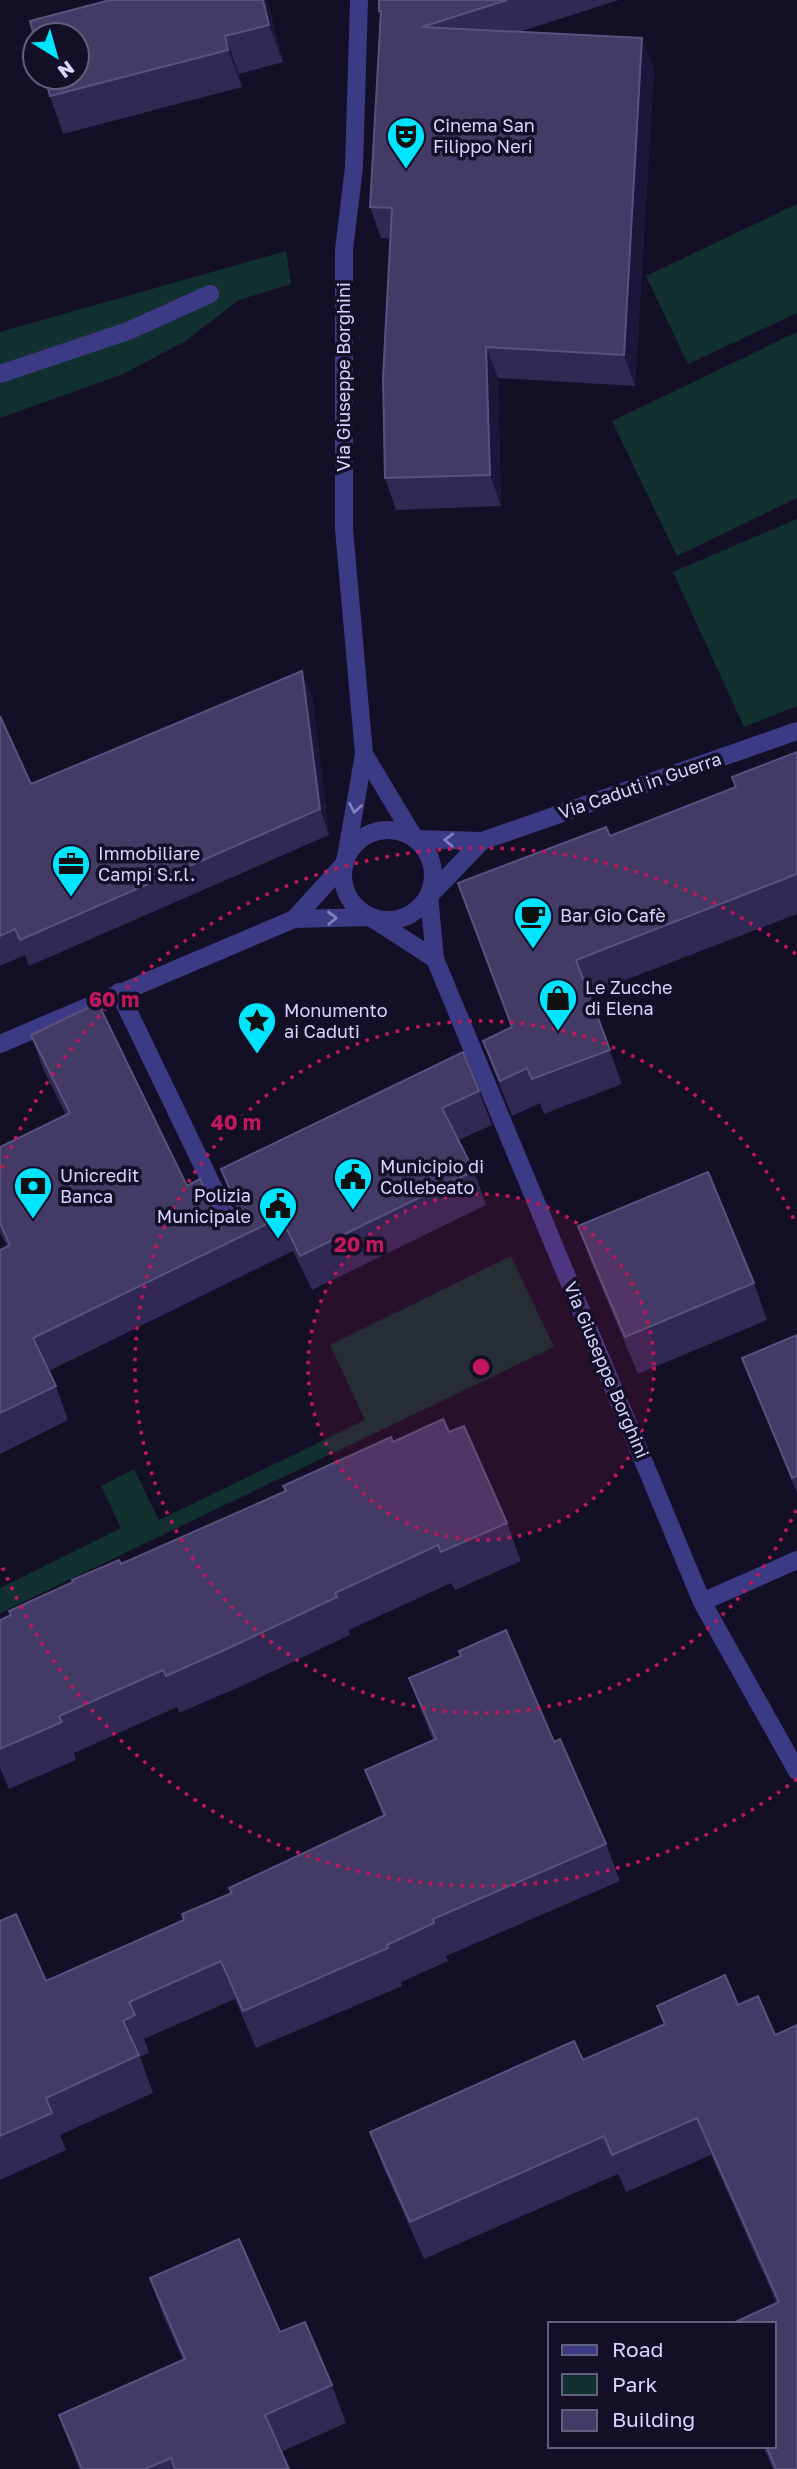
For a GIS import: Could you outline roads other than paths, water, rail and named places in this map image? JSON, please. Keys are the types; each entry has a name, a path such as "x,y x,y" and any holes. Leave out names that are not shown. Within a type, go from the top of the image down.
{"street":[{"name":"Via Giuseppe Borghini","path":"359,0 354,167 344,250 344,529 364,754 343,884 353,904 435,959"},
{"path":"0,374 128,331 210,294"},
{"name":"Via Caduti in Guerra","path":"415,839 482,841 797,731"},
{"name":"Via Giuseppe Borghini","path":"364,754 415,839 429,855 432,864 433,886 429,895 435,959 702,1602 797,1770"},
{"path":"294,919 345,863 355,844 374,832 396,830 415,839"},
{"name":"Via Caduti in Guerra","path":"429,895 482,841"},
{"path":"0,1044 294,919 404,918 414,913 429,895"},
{"path":"119,992 240,1244"},
{"path":"702,1602 797,1560"}],"place":[{"name":"Cinema San Filippo Neri","path":"406,170"},
{"name":"Immobiliare Campi S.r.l.","path":"71,898"},
{"name":"Bar Gio Cafè","path":"533,950"},
{"name":"Le Zucche di Elena","path":"558,1032"},
{"name":"Monumento ai Caduti","path":"257,1055"},
{"name":"Municipio di Collebeato","path":"353,1211"},
{"name":"Unicredit Banca","path":"33,1220"},
{"name":"Polizia Municipale","path":"278,1240"}]}
